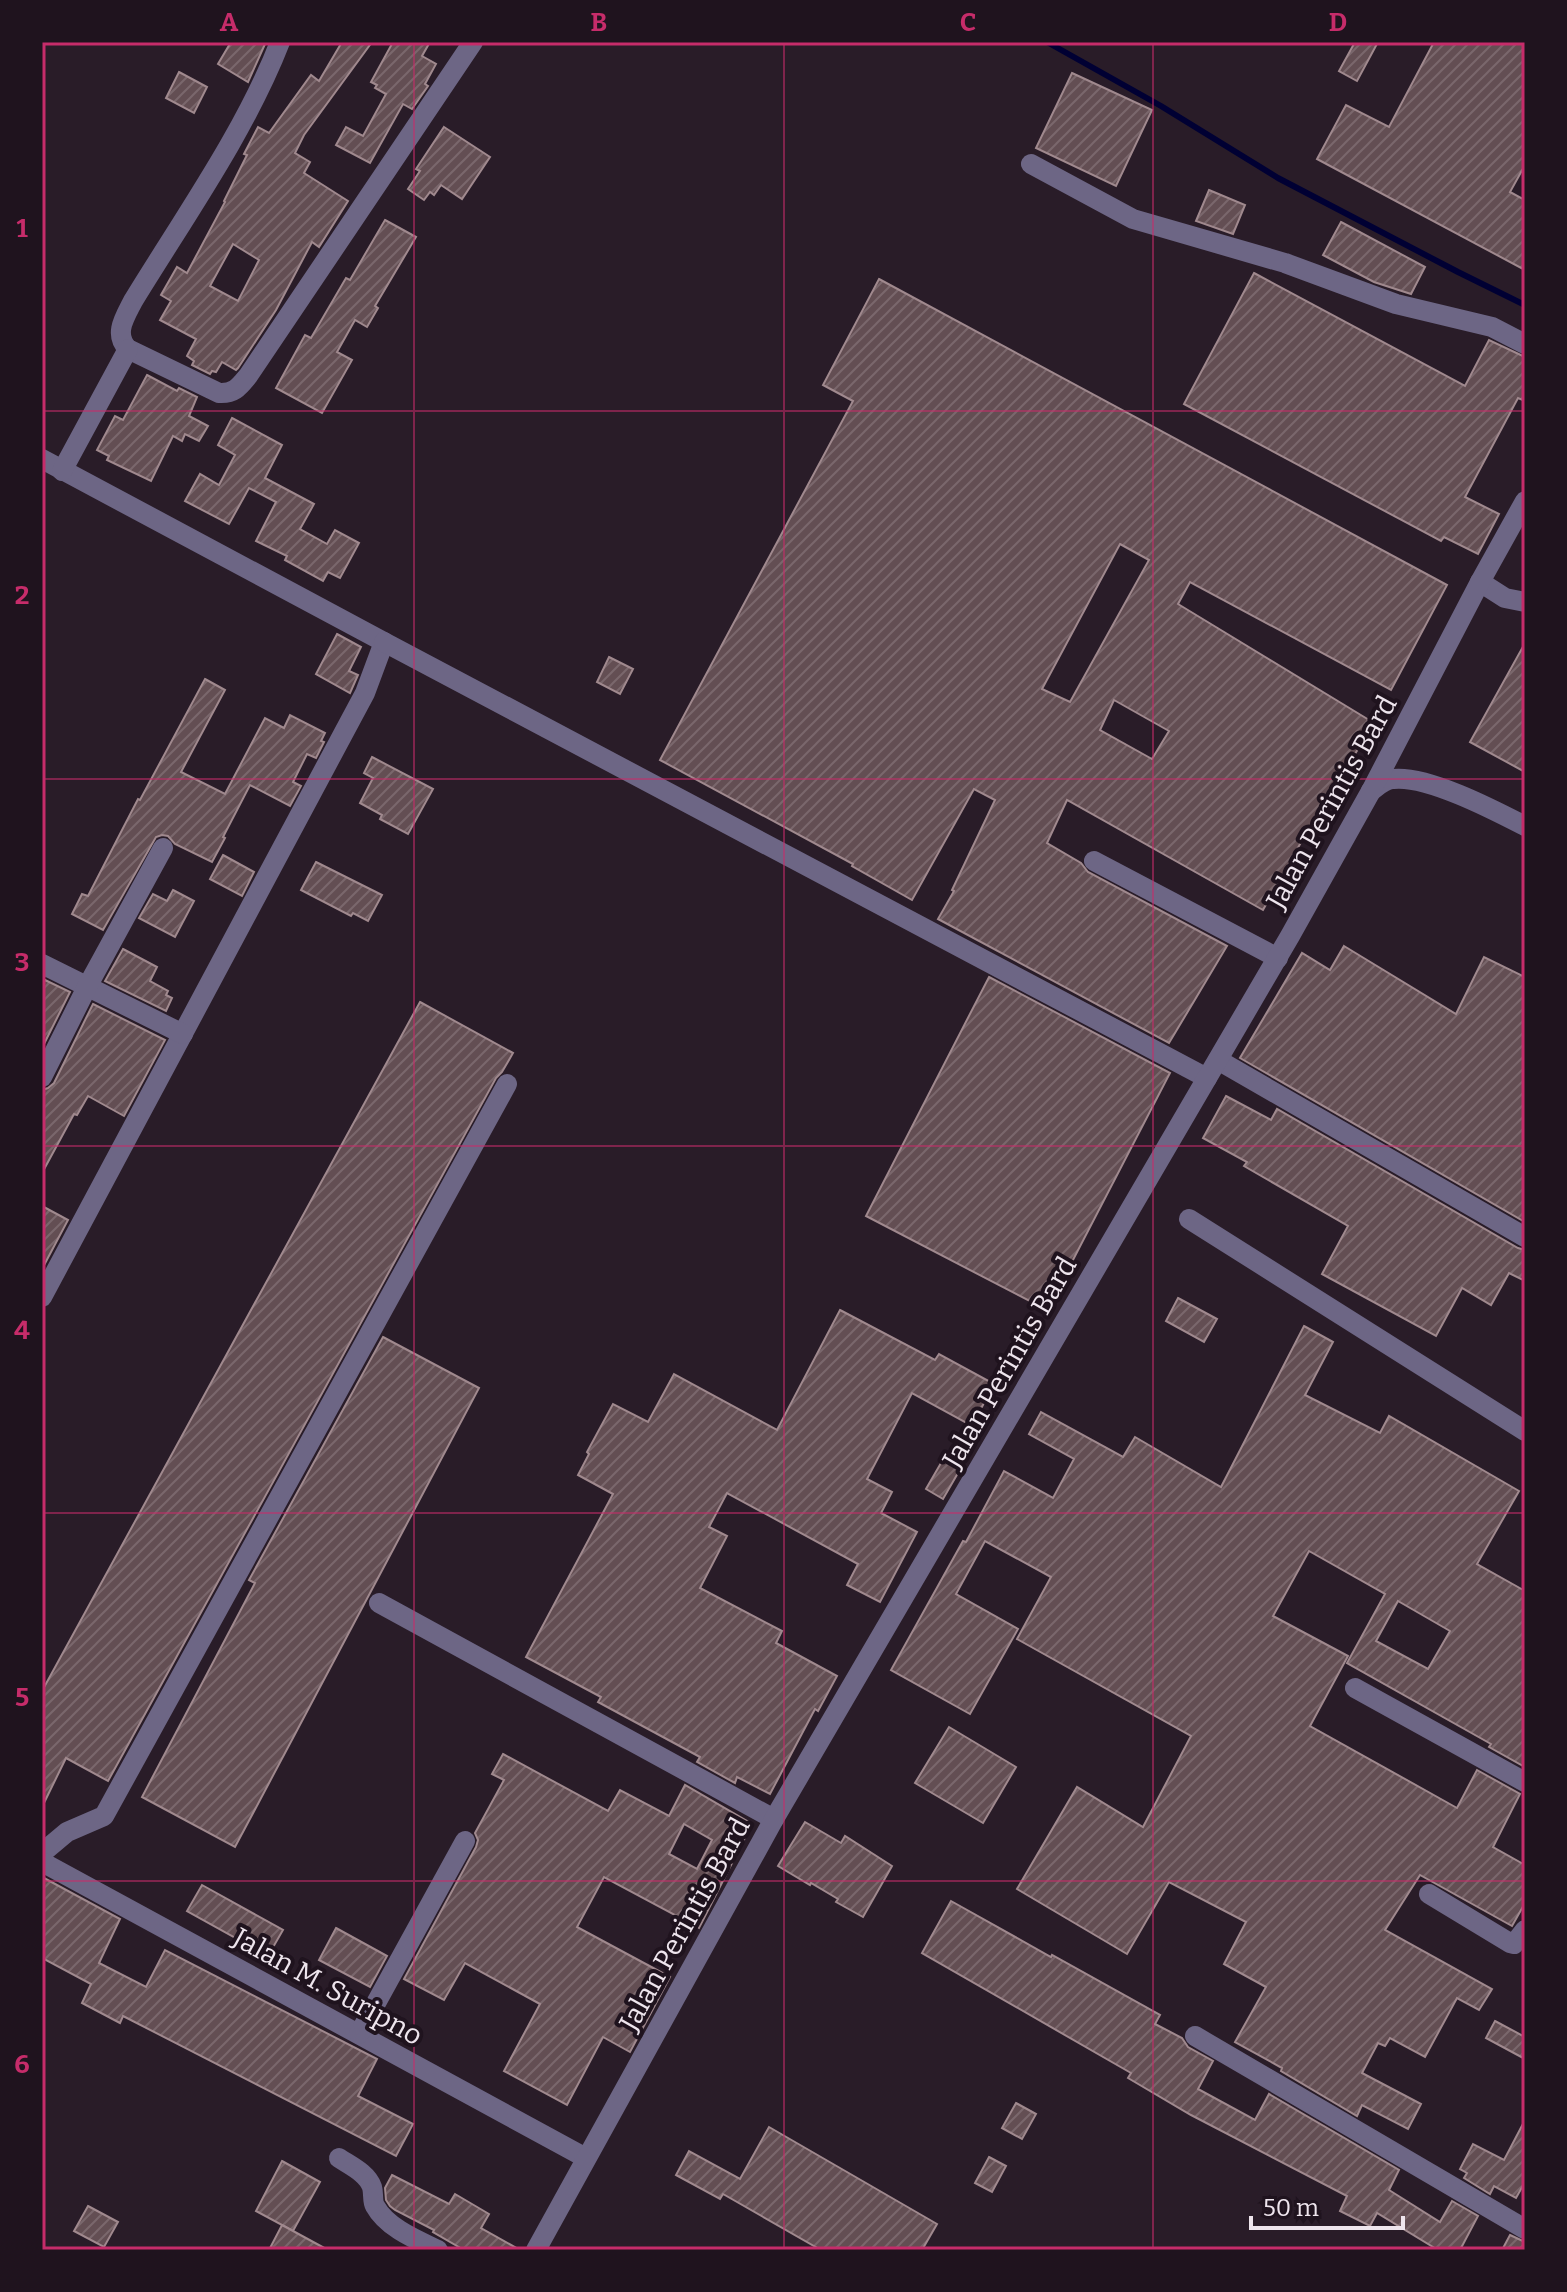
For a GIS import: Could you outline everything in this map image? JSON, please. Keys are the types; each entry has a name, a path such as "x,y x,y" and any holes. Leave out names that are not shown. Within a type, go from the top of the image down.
{"street":[{"path":"277,43 265,80 237,132 123,320 120,333 122,343 128,349 219,393 229,394 238,388 473,42"},
{"path":"1031,164 1133,219 1285,263 1396,304 1492,327 1525,344"},
{"path":"62,471 128,349"},
{"path":"42,459 1207,1078"},
{"name":"Jalan Perintis Bard","path":"536,2250 774,1819 1278,958 1371,791 1525,501"},
{"path":"1480,582 1505,598 1525,602"},
{"path":"42,1297 365,693 384,642"},
{"path":"1371,791 1389,779 1408,778 1496,811 1525,826"},
{"path":"42,1077 163,848"},
{"path":"1094,861 1278,958"},
{"path":"42,964 183,1034"},
{"path":"1218,1060 1525,1237"},
{"path":"42,1853 67,1832 104,1816 507,1084"},
{"path":"1189,1219 1525,1431"},
{"path":"379,1603 774,1819"},
{"path":"1355,1688 1525,1782"},
{"path":"359,2034 465,1841"},
{"name":"Jalan M. Suripno","path":"42,1862 586,2158"},
{"path":"1429,1894 1510,1943 1517,1942 1525,1930"},
{"path":"1195,2036 1525,2229"},
{"path":"339,2158 365,2175 372,2188 374,2205 387,2220 422,2244 438,2250"}],"building":[{"path":"231,42 265,44 248,82 218,64"},
{"path":"342,42 372,42 304,135 295,153 310,162 304,173 348,201 319,247 312,242 276,310 238,368 236,370 222,362 216,372 210,374 192,365 194,361 187,356 196,339 160,320 171,301 161,295 177,267 187,273 225,202 258,127 269,133 311,75 319,81","holes":["233,244 259,260 238,301 210,286"]},
{"path":"393,42 430,42 422,56 436,64 425,84 428,86 412,109 403,104 370,163 336,145 346,127 363,136 386,94 371,82"},
{"path":"1355,42 1378,42 1357,81 1339,71"},
{"path":"1434,42 1525,42 1525,165 1510,192 1525,200 1525,270 1317,159 1346,105 1389,127"},
{"path":"179,72 207,87 194,113 166,98"},
{"path":"1072,73 1152,110 1116,186 1036,148"},
{"path":"444,127 490,157 462,199 441,185 434,195 430,192 424,200 408,189 420,171 416,169"},
{"path":"1209,190 1245,205 1233,234 1196,221"},
{"path":"385,220 416,237 375,306 378,308 367,327 355,320 337,352 352,360 322,413 276,388 305,335 311,338"},
{"path":"1341,222 1425,267 1411,294 1374,282 1323,255"},
{"path":"1254,273 1465,386 1489,340 1525,357 1525,401 1518,398 1465,497 1499,514 1478,554 1444,537 1441,541 1184,404"},
{"path":"879,279 1447,585 1391,690 1190,582 1178,604 1374,723 1263,910 1067,800 1047,843 1081,863 1088,872 1227,946 1169,1043 938,919 995,800 974,789 912,900 853,864 660,760 853,401 823,385","holes":["1120,544 1149,560 1070,702 1042,689","1114,700 1169,731 1152,759 1100,730"]},
{"path":"147,375 177,391 179,388 197,397 189,416 208,426 199,441 185,434 182,441 173,436 151,481 107,460 109,456 97,450 115,416 123,420"},
{"path":"232,418 282,445 265,478 314,504 300,529 327,544 335,530 359,543 340,578 328,572 323,581 285,560 287,556 256,541 276,502 249,488 229,524 185,501 200,474 219,485 235,455 218,445"},
{"path":"337,634 361,647 349,671 358,675 350,693 316,674"},
{"path":"1525,643 1525,772 1470,742"},
{"path":"609,657 633,669 620,694 597,682"},
{"path":"205,679 225,690 181,772 225,794 265,718 284,728 290,715 325,733 321,741 324,742 316,758 307,754 293,782 301,786 290,806 250,785 212,862 175,844 168,836 156,837 103,930 72,914 82,894 88,896"},
{"path":"372,757 433,789 408,834 380,819 382,815 360,803 373,778 364,773"},
{"path":"223,855 254,872 242,896 210,879"},
{"path":"316,862 382,895 368,921 353,913 351,916 301,890"},
{"path":"173,890 194,901 175,937 139,918 153,894 167,901"},
{"path":"1344,946 1456,1014 1484,957 1525,977 1525,1222 1240,1058 1302,953 1330,970"},
{"path":"123,949 157,967 150,981 168,991 166,995 172,998 166,1011 105,981"},
{"path":"989,977 1170,1073 1047,1310 866,1216"},
{"path":"45,980 70,992 42,1048 42,986"},
{"path":"420,1002 513,1053 496,1078 108,1781 66,1758 42,1807 42,1691"},
{"path":"93,1004 165,1040 124,1116 88,1096 77,1115 74,1114 42,1173 42,1090 54,1083"},
{"path":"1226,1096 1271,1120 1277,1109 1525,1250 1525,1281 1509,1273 1491,1305 1462,1288 1436,1336 1322,1274 1348,1226 1244,1166 1247,1162 1203,1138"},
{"path":"42,1206 68,1220 42,1269"},
{"path":"1178,1298 1217,1319 1204,1342 1166,1321"},
{"path":"840,1310 935,1360 939,1354 994,1384 972,1426 912,1393 867,1479 892,1492 881,1513 917,1532 880,1602 847,1585 858,1564 727,1493 709,1527 727,1536 700,1588 782,1631 776,1643 837,1676 818,1711 815,1709 770,1794 737,1777 735,1783 697,1762 700,1757 598,1702 601,1697 526,1657 613,1494 578,1475 613,1404 648,1422 674,1374 777,1430"},
{"path":"1304,1326 1333,1342 1305,1395 1380,1433 1389,1416 1519,1491 1477,1564 1525,1591 1525,1767 1489,1747 1491,1744 1347,1663 1385,1594 1309,1551 1273,1616 1348,1656 1310,1726 1457,1808 1477,1770 1520,1794 1493,1847 1525,1865 1525,1903 1512,1926 1420,1875 1385,1930 1492,1989 1479,2010 1457,1998 1425,2057 1390,2038 1385,2046 1378,2043 1362,2073 1421,2104 1408,2129 1362,2105 1357,2116 1235,2042 1266,1987 1224,1964 1246,1922 1169,1882 1127,1954 1017,1889 1077,1787 1143,1827 1191,1736 1017,1639 1051,1577 985,1541 956,1594 1018,1629 970,1714 891,1670 1004,1471 1053,1498 1074,1459 1029,1434 1041,1412 1123,1457 1135,1437 1221,1487","holes":["1398,1601 1450,1631 1428,1669 1376,1641"]},
{"path":"383,1337 479,1388 235,1847 142,1797 255,1583 249,1580"},
{"path":"945,1456 962,1466 943,1499 926,1489"},
{"path":"949,1727 1016,1767 983,1823 915,1783"},
{"path":"503,1754 608,1811 620,1790 669,1816 685,1785 752,1824 699,1928 604,1877 577,1927 670,1977 630,2052 603,2037 567,2105 504,2071 540,2004 465,1963 444,2000 404,1979 476,1847 478,1840 475,1833 504,1780 492,1774","holes":["684,1824 712,1840 697,1869 669,1854"]},
{"path":"805,1822 841,1843 845,1836 892,1866 863,1917 836,1902 838,1899 778,1866"},
{"path":"44,1878 120,1919 99,1963 146,1987 165,1950 377,2059 358,2096 413,2124 396,2156 123,2016 120,2023 82,2003 91,1984 42,1958"},
{"path":"202,1885 283,1930 268,1956 187,1911"},
{"path":"951,1901 1160,2015 1155,2024 1182,2038 1188,2047 1213,2061 1198,2089 1255,2120 1269,2094 1399,2170 1389,2190 1440,2222 1452,2201 1478,2216 1460,2250 1438,2250 1377,2213 1370,2226 1340,2211 1347,2196 1191,2115 1128,2078 1131,2073 922,1953"},
{"path":"336,1928 387,1956 370,1987 319,1960"},
{"path":"1495,2021 1525,2037 1525,2059 1486,2038"},
{"path":"1016,2103 1036,2114 1022,2139 1002,2128"},
{"path":"1525,2120 1525,2182 1516,2198 1494,2186 1490,2194 1464,2178 1467,2173 1460,2169 1473,2144 1504,2160"},
{"path":"769,2127 937,2224 922,2250 821,2250 723,2194 720,2199 676,2175 689,2151 740,2179"},
{"path":"989,2157 1006,2166 992,2192 975,2183"},
{"path":"282,2161 320,2182 293,2231 256,2211"},
{"path":"392,2175 449,2204 455,2194 489,2214 481,2228 520,2250 464,2250 395,2210 386,2200 385,2188"},
{"path":"88,2206 118,2222 104,2247 74,2231"},
{"path":"282,2225 328,2250 269,2250"},
{"path":"1510,2235 1525,2242 1525,2250 1502,2250"}],"waterway":[{"path":"1047,42 1161,106 1278,178 1525,305"}]}
